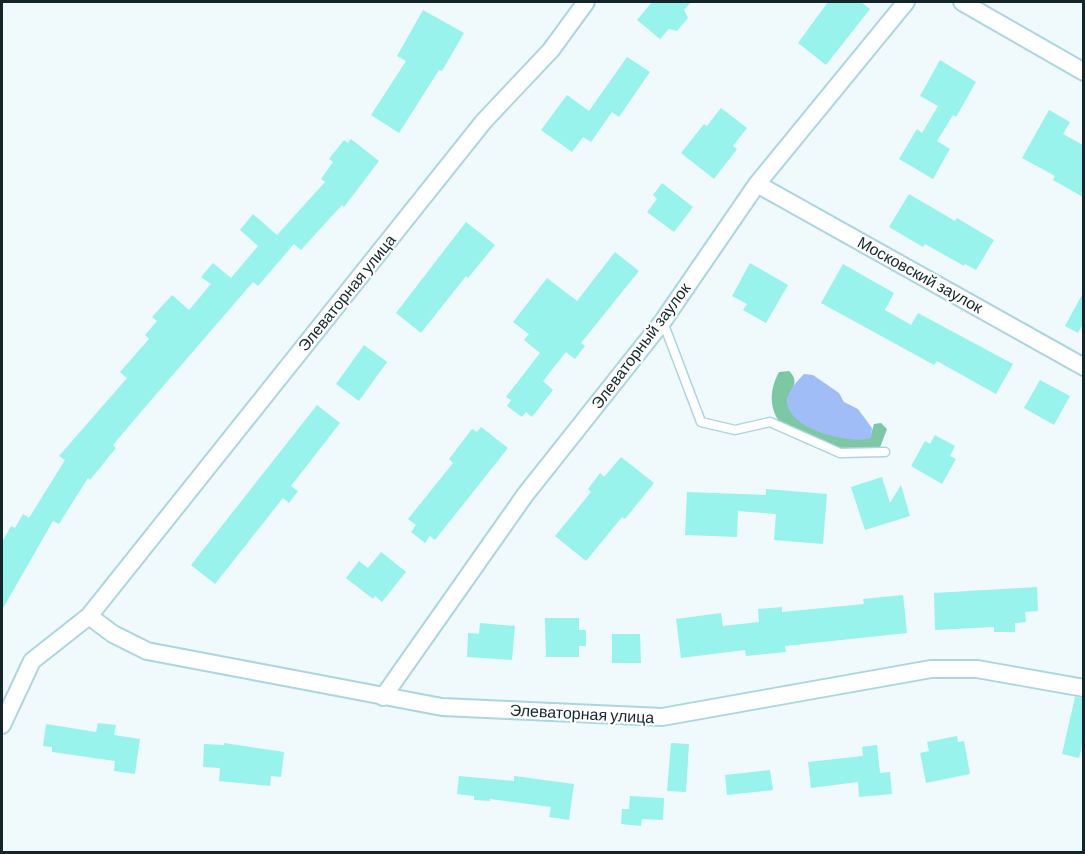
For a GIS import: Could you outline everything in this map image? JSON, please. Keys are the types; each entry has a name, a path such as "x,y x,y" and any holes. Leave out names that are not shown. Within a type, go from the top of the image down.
{"street":[{"name":"Элеваторная улица","path":"2,725 32,661 89,616 484,121 551,50 586,2"},
{"name":"Элеваторный заулок","path":"383,697 525,495 663,321 757,184 906,2"},
{"path":"962,2 1083,72"},
{"name":"Московский заулок","path":"757,184 1083,367"},
{"name":"Элеваторная улица","path":"89,616 113,634 147,651 442,707 662,717 931,669 977,669 1083,688"}],"lane":[{"path":"663,321 701,422 735,430 770,422 840,453 885,452"}],"green space":[{"path":"789,371 795,382 787,401 792,411 800,419 821,429 870,438 874,424 881,423 887,429 879,450 837,452 821,449 794,437 783,427 776,416 772,402 773,388 779,372"}],"water":[{"path":"804,374 813,375 839,393 844,402 858,409 872,428 871,438 861,440 835,437 808,427 798,420 790,412 787,398"}],"building":[{"path":"652,2 691,2 684,10 688,18 677,31 669,29 660,39 637,20"},
{"path":"828,2 861,2 870,9 826,65 798,43"},
{"path":"423,10 464,33 442,71 439,70 399,133 371,115 406,61 397,56"},
{"path":"627,57 650,72 619,117 612,112 591,142 583,137 572,152 541,130 567,95 589,111"},
{"path":"940,60 976,82 956,117 953,115 937,141 950,149 933,179 899,159 917,129 922,133 938,106 920,96"},
{"path":"721,108 747,128 733,146 737,149 714,179 681,153 704,124 707,126"},
{"path":"1049,110 1070,122 1063,134 1083,145 1083,197 1053,180 1055,176 1022,158"},
{"path":"351,139 379,161 344,207 342,205 301,250 294,244 258,286 253,282 113,445 116,448 90,480 88,478 59,524 53,521 2,610 2,542 11,526 15,528 23,514 29,518 65,460 59,456 127,378 120,372 149,339 145,335 157,321 152,317 172,295 189,310 211,284 201,277 213,263 231,278 258,246 240,230 253,214 277,235 325,182 321,179 333,162 329,159 344,140 348,143"},
{"path":"662,183 693,207 674,232 647,212 657,199 653,195"},
{"path":"909,194 955,221 957,218 994,240 976,270 965,264 964,266 925,244 923,247 889,227"},
{"path":"466,222 495,245 468,278 466,276 421,333 396,313"},
{"path":"615,252 639,271 581,343 585,346 575,359 566,352 543,381 553,390 532,417 526,412 522,417 507,406 511,400 506,397 540,353 524,340 529,334 513,322 547,278 577,301"},
{"path":"750,263 788,285 766,323 743,310 747,304 732,296"},
{"path":"843,264 894,293 885,310 911,325 918,313 1013,364 996,394 937,361 934,365 821,303"},
{"path":"1083,293 1083,324 1078,333 1065,326"},
{"path":"364,345 387,362 359,401 336,384"},
{"path":"1040,380 1070,396 1054,425 1024,408"},
{"path":"317,405 340,423 291,486 298,491 289,503 283,498 215,584 191,565"},
{"path":"481,427 508,448 435,540 430,536 425,543 411,532 416,525 408,519 453,463 449,459 472,429 477,432"},
{"path":"935,435 955,446 950,456 956,459 942,484 911,466 925,441 930,444"},
{"path":"621,457 654,483 586,561 555,536 591,492 588,489 600,473 604,477"},
{"path":"882,477 890,503 901,485 910,516 865,530 851,487"},
{"path":"766,489 827,494 823,544 774,540 776,514 738,511 737,537 685,535 687,492 766,495"},
{"path":"381,552 406,572 382,602 375,596 373,599 346,578 359,561 368,568"},
{"path":"1037,587 1038,611 1025,612 1026,622 1015,623 1015,632 994,632 994,627 935,630 934,593"},
{"path":"903,595 907,633 785,646 786,652 746,656 745,650 681,658 676,619 721,613 723,626 759,622 758,609 782,607 782,612 864,604 863,599"},
{"path":"545,618 579,618 579,630 586,630 586,646 579,646 579,657 546,657"},
{"path":"480,623 515,626 512,660 467,657 468,633 479,634"},
{"path":"612,634 640,634 641,663 612,663"},
{"path":"1075,697 1083,698 1083,741 1079,758 1062,754"},
{"path":"98,723 116,725 114,735 140,739 135,774 114,771 115,761 52,752 52,747 43,746 46,724 96,732"},
{"path":"957,736 958,742 964,741 970,774 926,783 920,753 929,751 927,742"},
{"path":"224,743 284,752 281,777 271,776 270,786 219,781 220,768 203,767 204,744 224,745"},
{"path":"671,743 689,744 686,792 667,791"},
{"path":"877,745 880,773 890,772 892,794 859,797 858,782 811,788 808,762 863,756 862,747"},
{"path":"770,770 773,790 727,795 725,775"},
{"path":"459,776 514,781 514,776 574,784 569,820 549,817 551,807 490,799 490,801 474,800 474,796 457,794"},
{"path":"630,796 664,798 663,820 642,819 641,826 621,824 622,809 629,809"}]}
